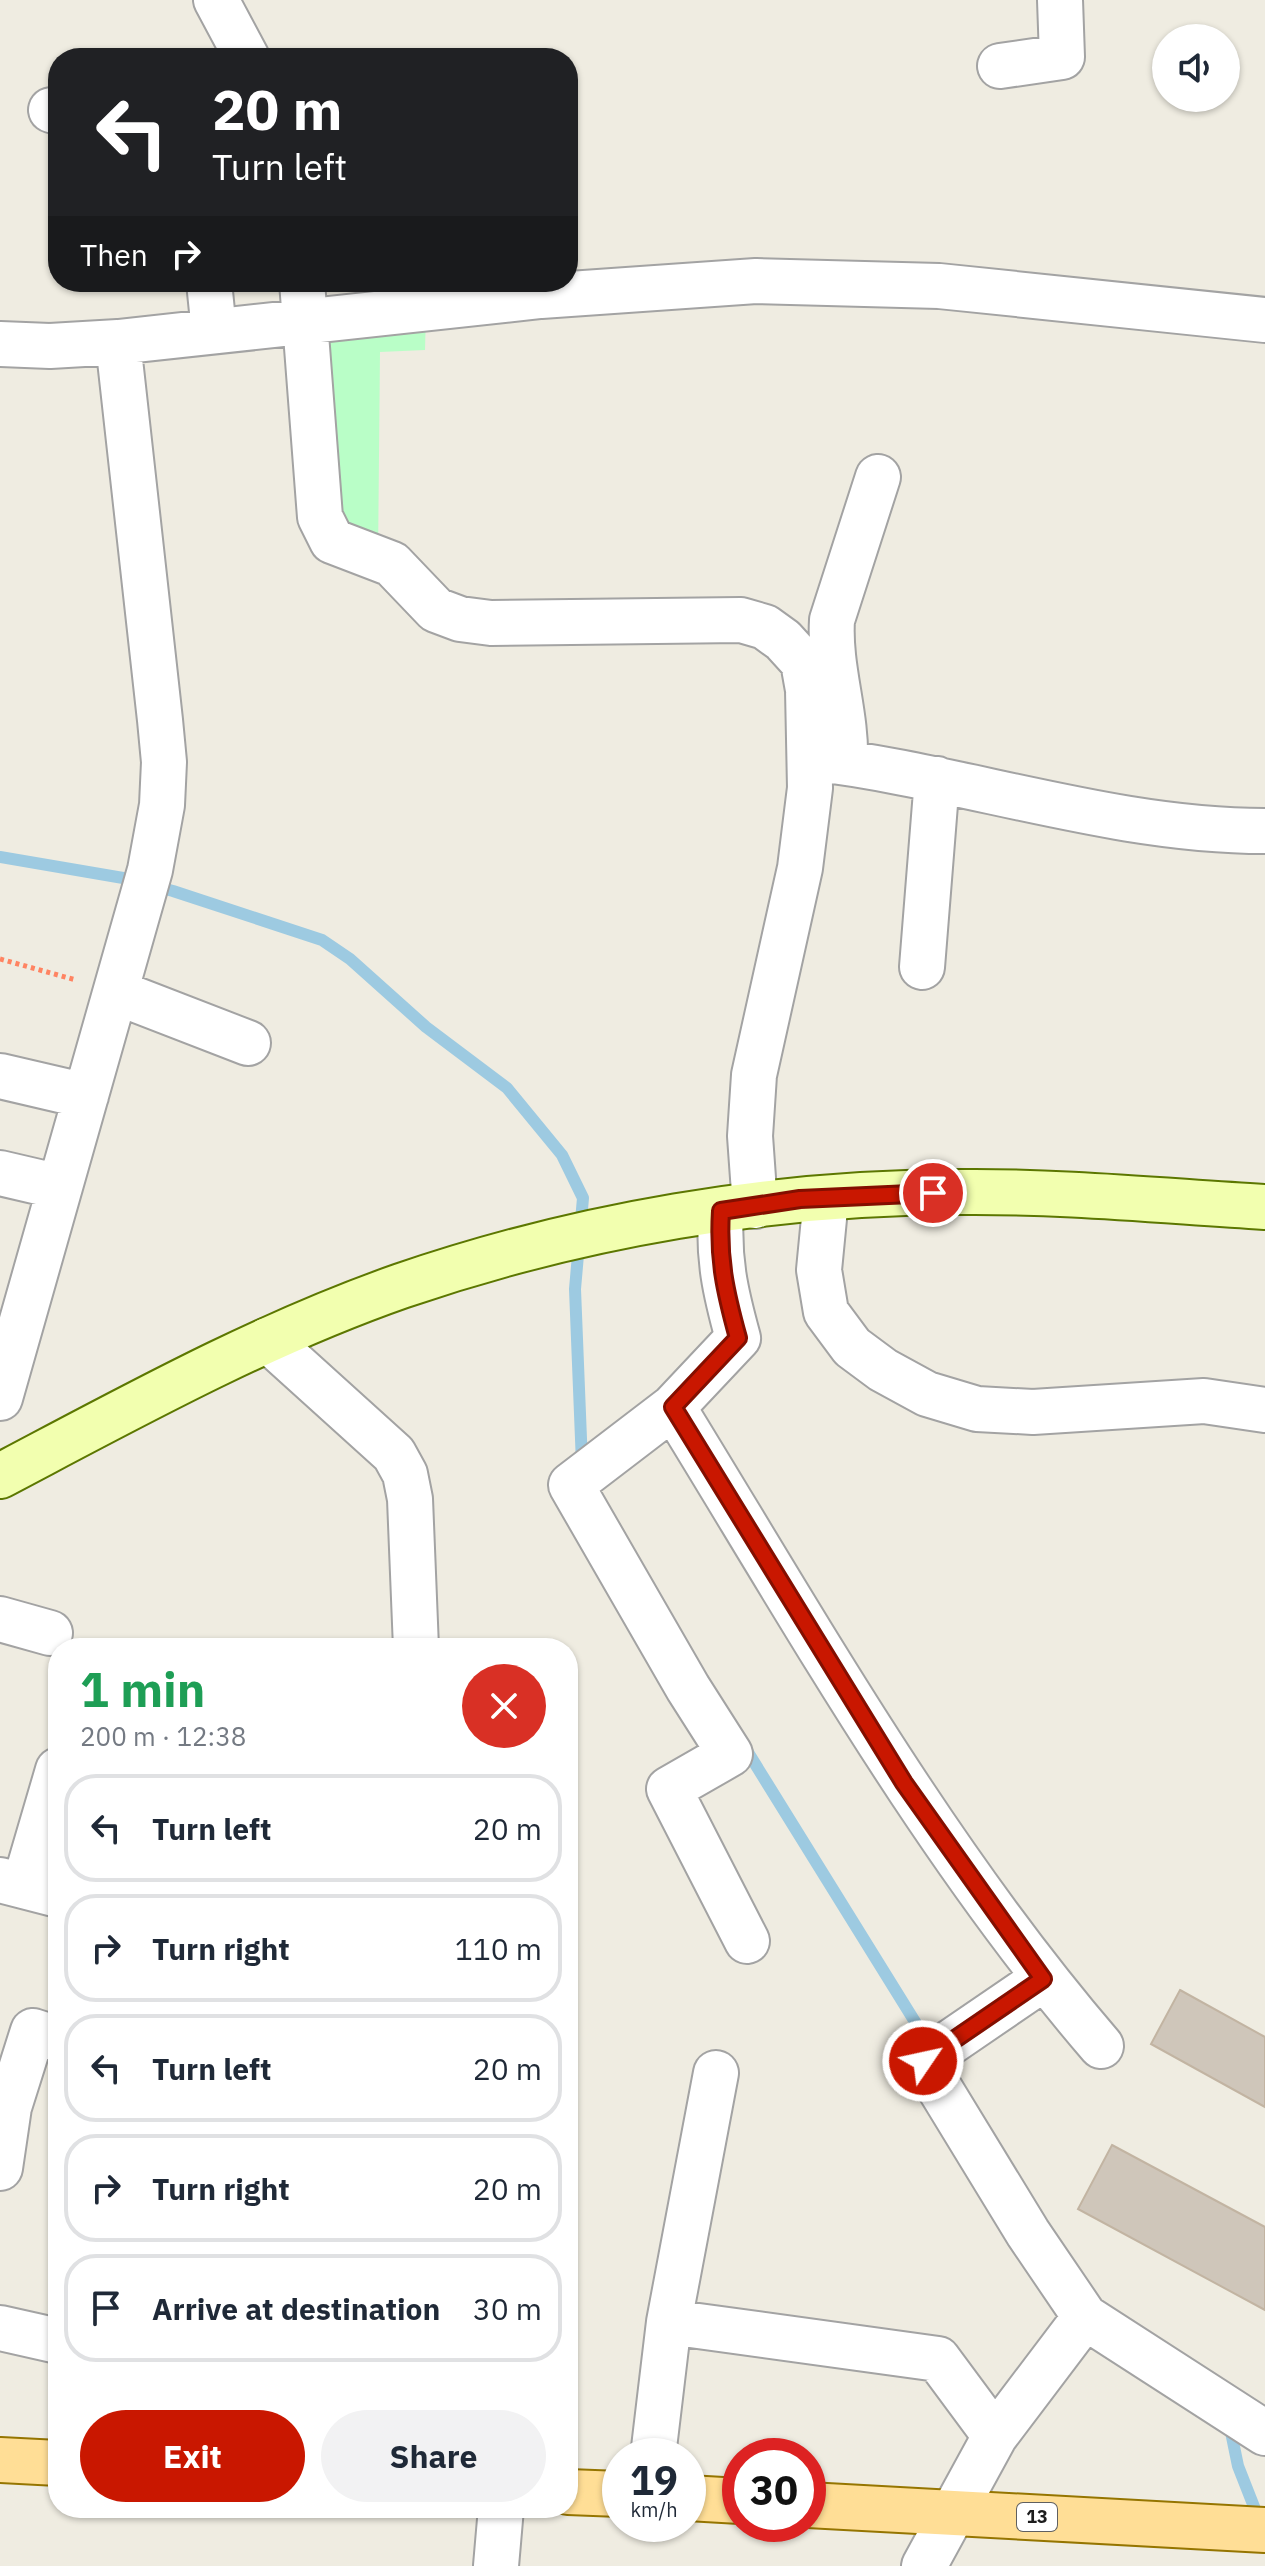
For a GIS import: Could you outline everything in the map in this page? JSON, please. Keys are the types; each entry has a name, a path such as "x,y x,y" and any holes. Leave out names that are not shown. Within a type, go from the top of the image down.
{"main road":[{"path":"0,2460 48,2462"},
{"path":"578,2492 602,2493"},
{"name":"13","path":"826,2506 1265,2530"}],"street":[{"path":"216,0 242,48"},
{"path":"1000,66 1062,57 1060,0"},
{"path":"0,344 50,346 118,342 214,331 304,302 541,296 756,281 939,286 1265,320"},
{"path":"210,292 214,331"},
{"path":"304,302 320,517 332,541 392,564 436,610 460,619 491,623 741,620 765,627 783,640 822,682"},
{"path":"0,1398 147,884 162,805 164,762 118,342"},
{"path":"747,1941 669,1789 730,1754 688,1688 571,1485 673,1407 738,1338 720,1261 738,1208 750,1136 754,1075 800,868 810,788 827,760 822,682 831,642 832,620 878,477"},
{"path":"827,760 1110,814 1223,831 1265,831"},
{"path":"922,967 937,779"},
{"path":"116,992 248,1043"},
{"path":"0,1076 86,1096"},
{"path":"0,1173 60,1187"},
{"path":"0,1476 268,1340 402,1286 556,1241 656,1220 826,1198 960,1192 1097,1196 1265,1207"},
{"path":"826,1198 819,1270 826,1312 852,1347 883,1370 927,1394 977,1409 1033,1412 1204,1401 1265,1410"},
{"path":"268,1340 394,1454 405,1474 410,1499 416,1638"},
{"path":"673,1407 904,1783 1043,1979 1101,2046"},
{"path":"0,1619 50,1633"},
{"path":"27,1887 48,1808"},
{"path":"1043,1979 923,2061 1028,2233 1085,2317 1265,2433"},
{"path":"0,2168 9,2107 33,2031 48,2036"},
{"path":"655,2438 669,2322 716,2073"},
{"path":"924,2566 995,2436 1085,2317"},
{"path":"669,2322 938,2359 995,2436"},
{"path":"0,2328 48,2339"},
{"path":"496,2566 500,2518"}],"path":[{"path":"0,959 116,992"}],"green space":[{"path":"426,312 425,350 380,352 378,560 332,541 305,321"}],"building":[{"path":"1180,1990 1265,2037 1265,2107 1151,2044"},
{"path":"1112,2145 1265,2227 1265,2310 1078,2209"}],"waterway":[{"path":"0,857 129,879 322,940 350,959 426,1027 507,1088 562,1155 583,1198 575,1289 582,1464"},
{"path":"744,1746 930,2046"},
{"path":"1226,2428 1231,2432 1238,2466 1260,2522"}],"route":[{"path":"923,2061 1043,1979 904,1783 673,1407 738,1338 724,1287 719,1247 721,1211 800,1199 933,1193"}]}
